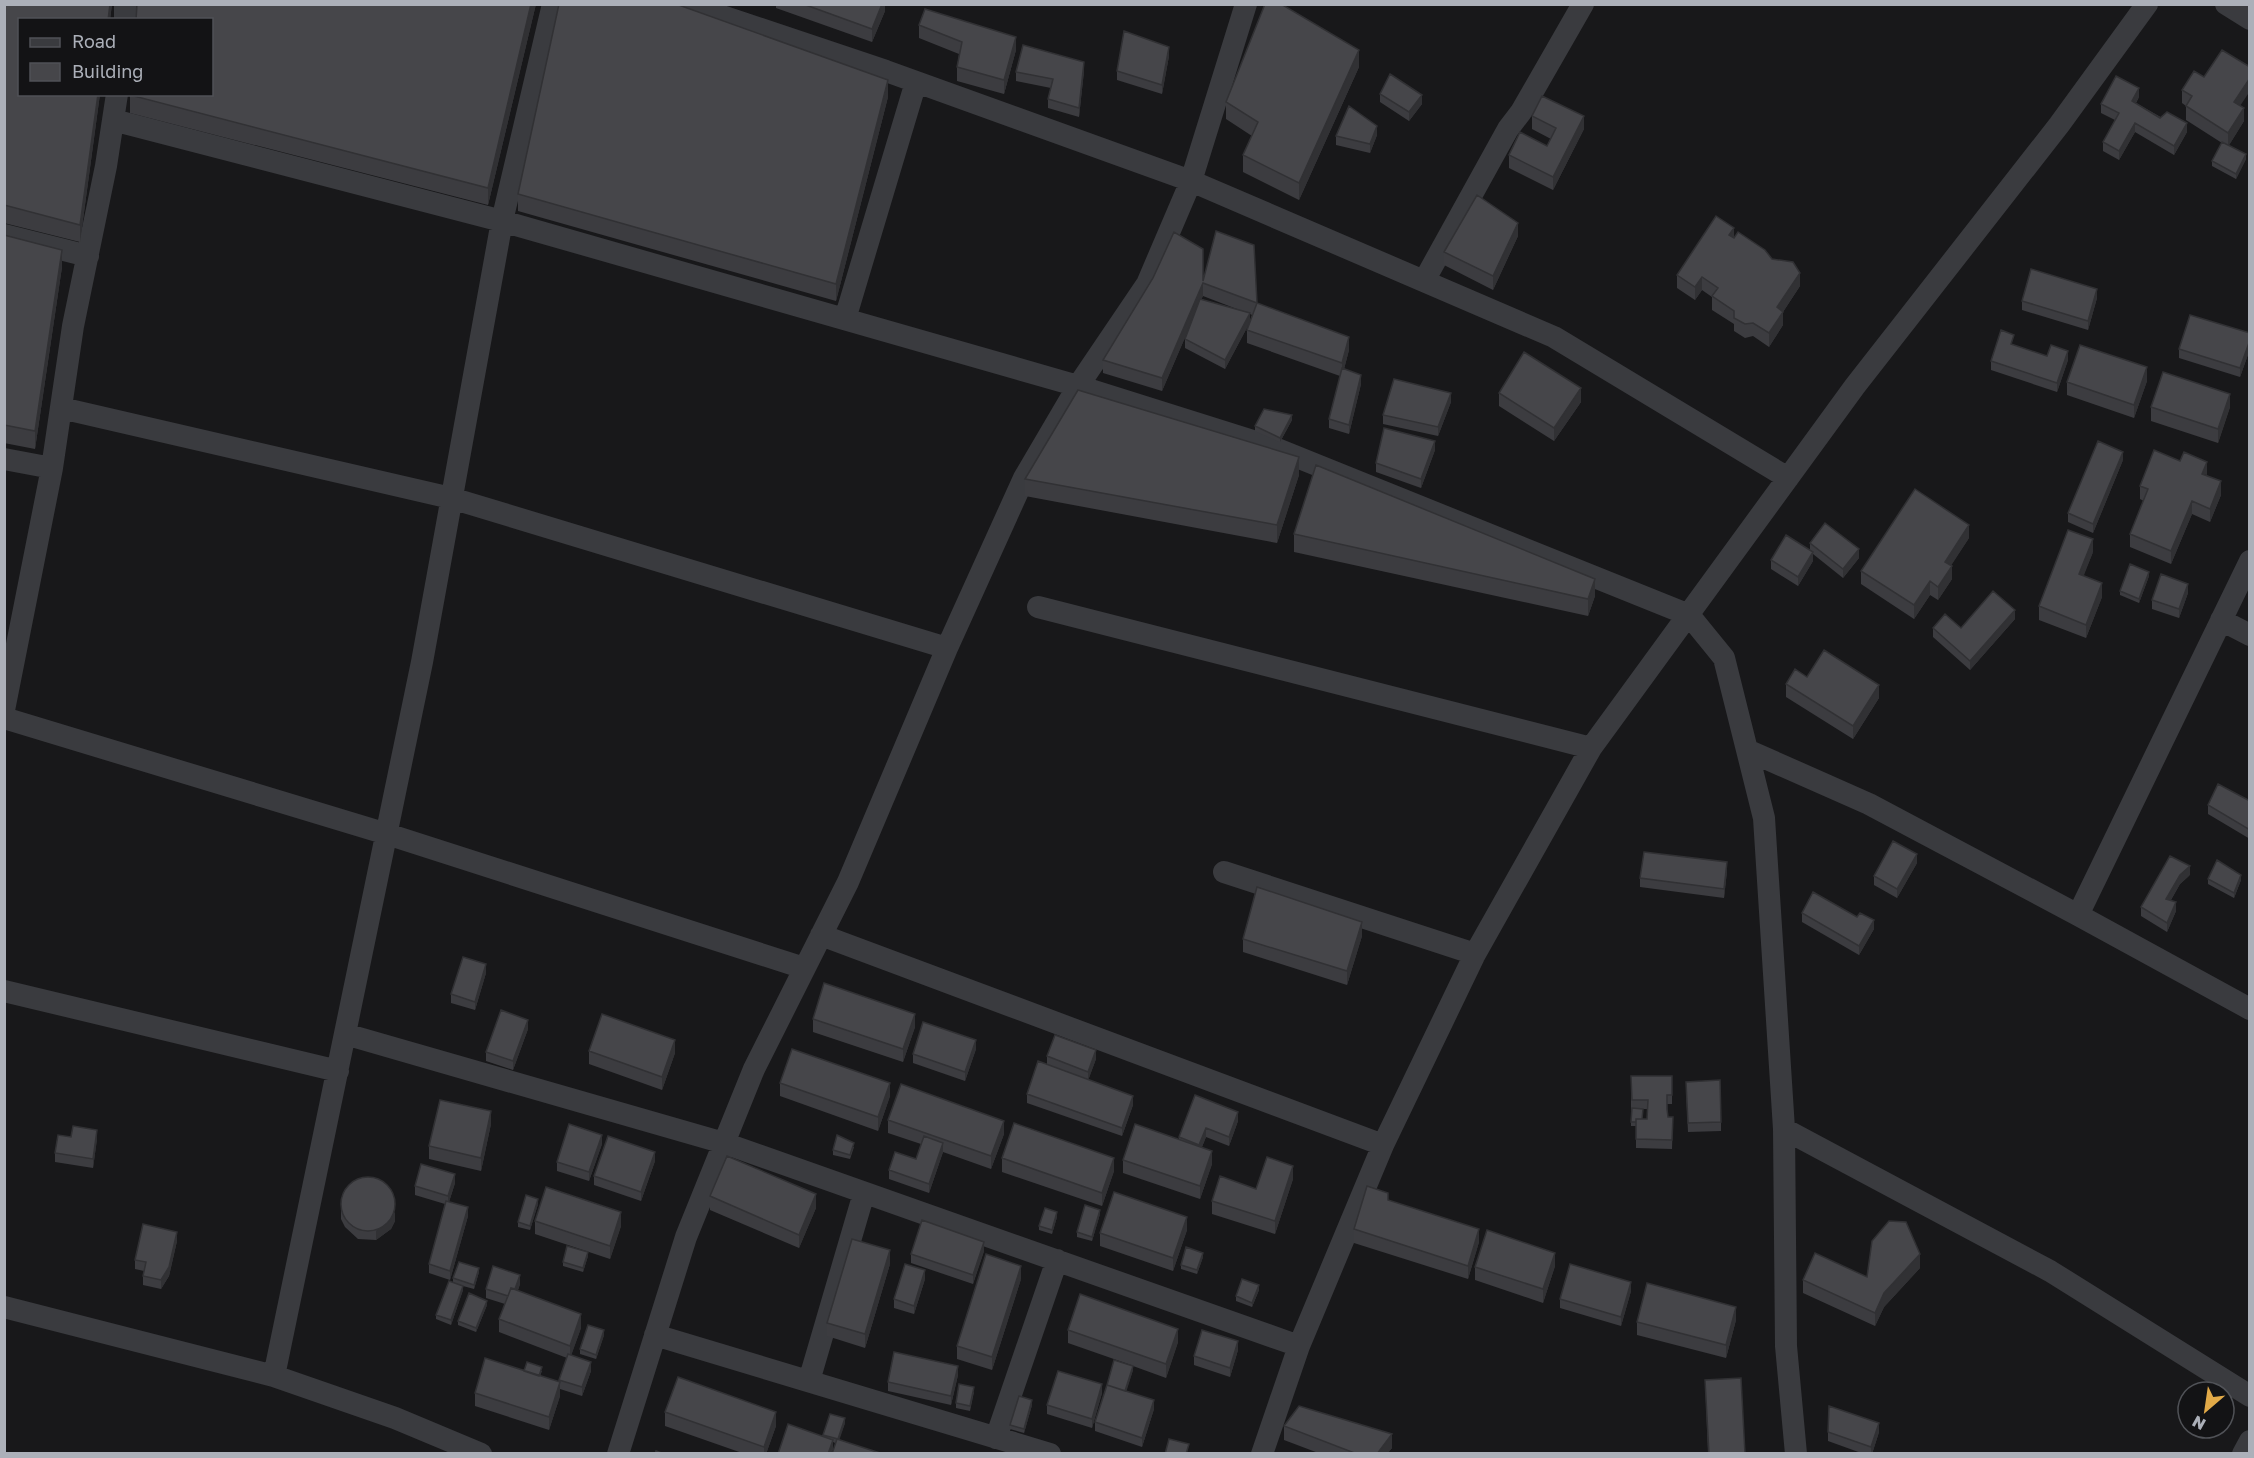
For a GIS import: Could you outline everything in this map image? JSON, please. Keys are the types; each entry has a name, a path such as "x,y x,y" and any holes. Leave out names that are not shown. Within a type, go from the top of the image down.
{"street":[{"path":"274,1376 422,662 502,221 553,4"},
{"path":"686,4 916,82 1191,181 1424,281 1554,337 1788,478"},
{"path":"618,1454 686,1238 754,1069 848,882 947,648 1024,478 1078,386 1146,284 1191,181 1246,4"},
{"path":"1424,281 1508,129 1521,112 1583,4"},
{"path":"1262,1454 1299,1346 1383,1145 1475,954 1591,748 1855,386 2059,125 2147,4"},
{"path":"2226,4 2250,19"},
{"path":"845,319 916,82"},
{"path":"4,710 51,468 73,326 106,166 117,96"},
{"path":"113,120 502,221 1078,386 1272,447 1689,615 1724,658 1764,818 1784,1129 1786,1346 1796,1454"},
{"path":"4,235 88,256"},
{"path":"61,408 451,498 947,648"},
{"path":"4,459 51,468"},
{"path":"2078,915 2250,561"},
{"path":"1038,607 1591,748"},
{"path":"2221,620 2250,635"},
{"path":"4,718 387,834 804,968"},
{"path":"1747,750 1869,804 2250,1009"},
{"path":"1224,872 1475,954"},
{"path":"821,935 1383,1145"},
{"path":"4,991 338,1071"},
{"path":"345,1034 724,1143 1299,1346"},
{"path":"1784,1129 2050,1271 2250,1396"},
{"path":"809,1381 864,1192"},
{"path":"996,1438 1057,1260"},
{"path":"4,1307 274,1376 395,1418 481,1454"},
{"path":"655,1335 1050,1454"},
{"path":"2243,1454 2250,1441"}],"building":[{"path":"4,4 110,4 108,18 18,18 18,96 98,96 80,225 4,205"},
{"path":"137,4 531,4 488,188 134,96 213,96 213,18 136,18"},
{"path":"559,4 676,4 888,80 836,284 518,194"},
{"path":"803,4 882,4 872,29"},
{"path":"1265,4 1281,4 1359,50 1299,183 1243,155 1258,122 1226,102"},
{"path":"925,9 1016,37 1004,80 957,67 962,42 919,25"},
{"path":"1124,31 1169,47 1162,85 1117,71"},
{"path":"1023,45 1084,62 1079,108 1048,99 1053,79 1016,72"},
{"path":"2222,50 2250,67 2250,78 2234,102 2244,108 2228,133 2186,106 2192,96 2182,90 2194,71 2204,77"},
{"path":"1390,74 1422,95 1409,112 1380,94"},
{"path":"2116,76 2139,88 2132,101 2160,118 2167,112 2187,123 2174,146 2135,123 2119,151 2103,142 2119,113 2101,104"},
{"path":"1542,96 1584,116 1553,177 1509,155 1520,132 1547,146 1556,128 1532,116"},
{"path":"1349,106 1377,126 1370,144 1336,136"},
{"path":"2222,142 2246,154 2236,174 2212,161"},
{"path":"1477,195 1518,223 1493,276 1444,252"},
{"path":"1716,216 1734,228 1729,235 1734,238 1738,232 1765,250 1772,259 1793,262 1800,273 1777,307 1783,312 1769,333 1753,323 1745,324 1734,318 1734,311 1712,296 1718,288 1702,277 1695,287 1677,275"},
{"path":"1216,231 1254,245 1257,303 1203,283 1162,378 1103,360 1153,278 1174,232 1203,249 1203,281"},
{"path":"4,235 62,250 35,431 4,425"},
{"path":"2031,269 2097,289 2088,321 2022,301"},
{"path":"1200,299 1250,313 1225,360 1185,339"},
{"path":"1257,303 1349,337 1342,363 1247,330"},
{"path":"2190,315 2250,333 2250,340 2240,368 2179,349"},
{"path":"2001,330 2014,335 2011,344 2047,356 2051,345 2068,351 2057,383 1991,361"},
{"path":"2080,345 2147,367 2134,405 2067,382"},
{"path":"1524,352 1581,388 1554,428 1499,393"},
{"path":"1342,368 1361,375 1349,425 1329,419"},
{"path":"2163,372 2230,394 2218,429 2151,407"},
{"path":"1394,379 1451,393 1438,427 1383,415"},
{"path":"1078,390 1299,457 1277,525 1025,479"},
{"path":"1264,409 1292,415 1280,438 1255,426"},
{"path":"1384,428 1435,441 1421,479 1376,463"},
{"path":"2098,441 2123,452 2093,524 2068,513"},
{"path":"2154,450 2180,461 2184,452 2207,462 2202,474 2221,481 2210,509 2192,501 2171,551 2130,534 2148,489 2140,486"},
{"path":"1316,465 1595,579 1588,599 1294,534"},
{"path":"1915,489 1969,525 1945,562 1952,566 1938,587 1930,581 1914,605 1861,571"},
{"path":"1825,523 1859,549 1843,569 1810,543"},
{"path":"2068,530 2093,539 2079,574 2102,583 2086,625 2039,606"},
{"path":"1786,535 1813,552 1798,577 1771,560"},
{"path":"2130,564 2149,572 2139,599 2120,591"},
{"path":"2161,574 2188,584 2179,609 2152,600"},
{"path":"1993,591 2015,610 1970,661 1933,628 1945,614 1961,628"},
{"path":"1824,650 1879,685 1853,726 1786,684 1795,669 1807,677"},
{"path":"2218,784 2250,801 2250,830 2208,805"},
{"path":"1893,841 1917,854 1897,889 1874,876"},
{"path":"1644,852 1727,862 1724,889 1640,878"},
{"path":"2170,856 2190,866 2180,875 2166,899 2176,902 2167,923 2141,907"},
{"path":"2217,860 2241,875 2234,893 2208,879"},
{"path":"1257,887 1362,922 1347,971 1243,939"},
{"path":"1813,892 1857,917 1860,913 1874,920 1859,946 1802,913"},
{"path":"463,957 486,964 475,1002 451,994"},
{"path":"824,983 915,1014 903,1049 813,1019"},
{"path":"501,1010 528,1020 513,1061 486,1052"},
{"path":"602,1014 675,1040 662,1077 589,1051"},
{"path":"923,1022 976,1040 965,1072 913,1054"},
{"path":"1055,1035 1096,1050 1088,1072 1047,1056"},
{"path":"792,1049 890,1083 878,1117 780,1083"},
{"path":"1038,1061 1133,1096 1122,1128 1027,1094"},
{"path":"1631,1076 1672,1076 1672,1095 1667,1095 1667,1109 1668,1117 1673,1117 1672,1140 1636,1139 1636,1119 1647,1119 1648,1100 1632,1100"},
{"path":"1720,1080 1721,1122 1688,1123 1686,1082"},
{"path":"901,1084 1004,1121 991,1156 888,1120"},
{"path":"1195,1095 1238,1112 1229,1137 1206,1128 1199,1145 1179,1137"},
{"path":"440,1100 491,1111 481,1158 429,1146"},
{"path":"1632,1108 1643,1109 1642,1119 1631,1122"},
{"path":"1014,1123 1114,1158 1102,1193 1002,1158"},
{"path":"569,1124 602,1135 589,1172 557,1162"},
{"path":"1135,1124 1212,1151 1200,1186 1123,1160"},
{"path":"73,1126 97,1130 93,1159 55,1153 58,1135 71,1137"},
{"path":"837,1135 854,1143 850,1155 833,1150"},
{"path":"608,1136 655,1152 641,1192 594,1176"},
{"path":"924,1136 943,1143 929,1184 889,1170 895,1152 916,1159"},
{"path":"727,1156 816,1194 799,1235 710,1196"},
{"path":"1267,1157 1293,1166 1275,1221 1212,1201 1220,1176 1256,1189"},
{"path":"421,1164 455,1174 448,1196 415,1186"},
{"path":"368,1177 378,1179 387,1185 393,1194 395,1204 393,1214 387,1223 378,1229 368,1231 358,1229 349,1223 343,1214 341,1204 343,1194 349,1185 358,1179"},
{"path":"1367,1186 1388,1193 1388,1200 1479,1229 1468,1266 1354,1229"},
{"path":"546,1187 621,1212 610,1246 535,1221"},
{"path":"1114,1192 1187,1217 1173,1258 1100,1233"},
{"path":"526,1195 538,1199 530,1226 518,1222"},
{"path":"446,1201 468,1207 450,1271 429,1264"},
{"path":"1085,1205 1100,1210 1092,1237 1077,1232"},
{"path":"1045,1208 1057,1212 1052,1230 1039,1226"},
{"path":"922,1220 984,1242 973,1275 911,1254"},
{"path":"1889,1221 1906,1222 1920,1254 1884,1293 1875,1313 1803,1280 1815,1253 1867,1277 1872,1241"},
{"path":"143,1224 177,1232 169,1267 161,1280 143,1276 146,1262 135,1260"},
{"path":"1487,1230 1555,1253 1543,1289 1475,1267"},
{"path":"852,1239 890,1250 865,1334 827,1323"},
{"path":"567,1246 588,1252 583,1268 563,1262"},
{"path":"1186,1247 1203,1253 1197,1270 1181,1265"},
{"path":"986,1254 1021,1266 992,1357 957,1346"},
{"path":"459,1262 479,1268 474,1285 453,1278"},
{"path":"905,1264 925,1270 914,1306 894,1299"},
{"path":"1570,1264 1631,1282 1621,1317 1560,1299"},
{"path":"493,1266 520,1275 515,1289 511,1288 508,1296 486,1289"},
{"path":"1242,1279 1259,1285 1252,1303 1236,1296"},
{"path":"449,1281 463,1286 451,1320 436,1315"},
{"path":"1647,1283 1736,1307 1726,1345 1637,1322"},
{"path":"511,1288 581,1314 570,1346 499,1319"},
{"path":"469,1293 487,1301 476,1328 458,1321"},
{"path":"1080,1294 1178,1329 1166,1364 1068,1330"},
{"path":"588,1325 604,1330 596,1355 580,1349"},
{"path":"1202,1330 1238,1341 1230,1368 1194,1356"},
{"path":"894,1352 958,1366 951,1396 888,1382"},
{"path":"568,1354 591,1362 582,1387 559,1380"},
{"path":"485,1358 560,1382 549,1417 475,1393"},
{"path":"1114,1360 1133,1366 1125,1391 1107,1385"},
{"path":"527,1362 542,1367 539,1376 524,1371"},
{"path":"1058,1371 1102,1384 1092,1419 1047,1405"},
{"path":"678,1377 776,1412 764,1447 665,1412"},
{"path":"1741,1378 1745,1454 1709,1454 1705,1380"},
{"path":"959,1384 974,1387 970,1406 956,1403"},
{"path":"1107,1385 1154,1400 1142,1438 1095,1422"},
{"path":"1019,1396 1032,1400 1024,1429 1010,1425"},
{"path":"1299,1406 1392,1434 1377,1454 1357,1454 1284,1426"},
{"path":"1829,1406 1879,1423 1871,1447 1828,1432"},
{"path":"830,1414 845,1418 838,1439 823,1435"},
{"path":"788,1424 833,1440 828,1454 778,1454"},
{"path":"837,1439 883,1454 832,1454"},
{"path":"1169,1439 1189,1444 1186,1454 1165,1454"}]}
